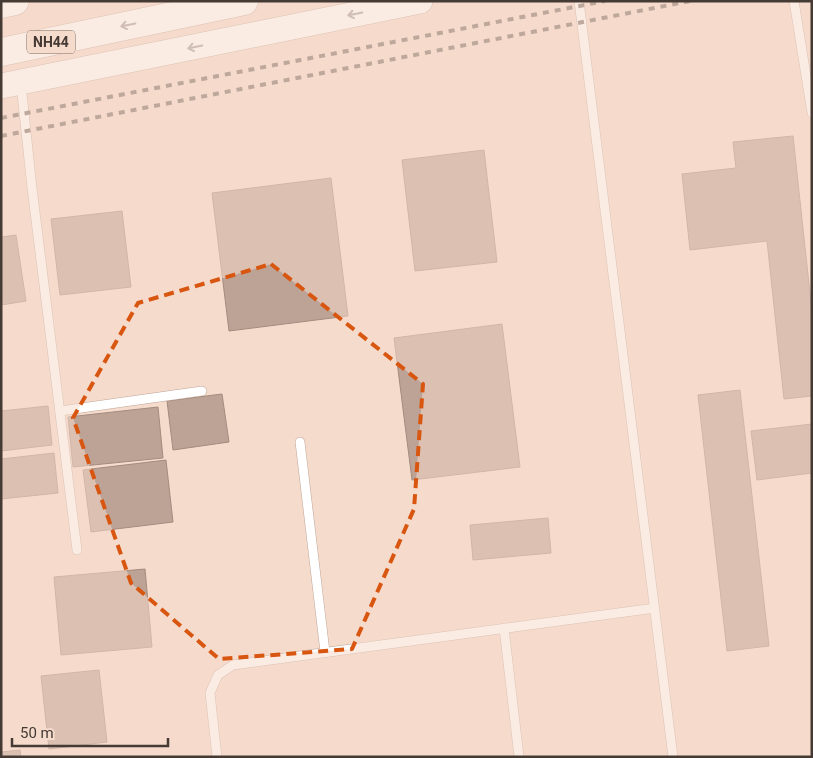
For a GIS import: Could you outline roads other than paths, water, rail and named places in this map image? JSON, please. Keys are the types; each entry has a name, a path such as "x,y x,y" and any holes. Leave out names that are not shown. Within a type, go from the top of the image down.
{"highway":[{"path":"1,4 15,1"},
{"name":"NH44","path":"1,52 244,1"}],"main road":[{"path":"11,84 420,1"}],"lane":[{"path":"579,1 673,757"},
{"path":"794,1 812,113"},
{"path":"11,84 60,411 78,550"},
{"path":"60,411 202,391"},
{"path":"300,442 325,652"},
{"path":"217,757 210,693 218,675 233,665 655,608"},
{"path":"504,628 518,757"}],"railway":[{"path":"1,118 605,1"},
{"path":"1,136 690,1"}]}
